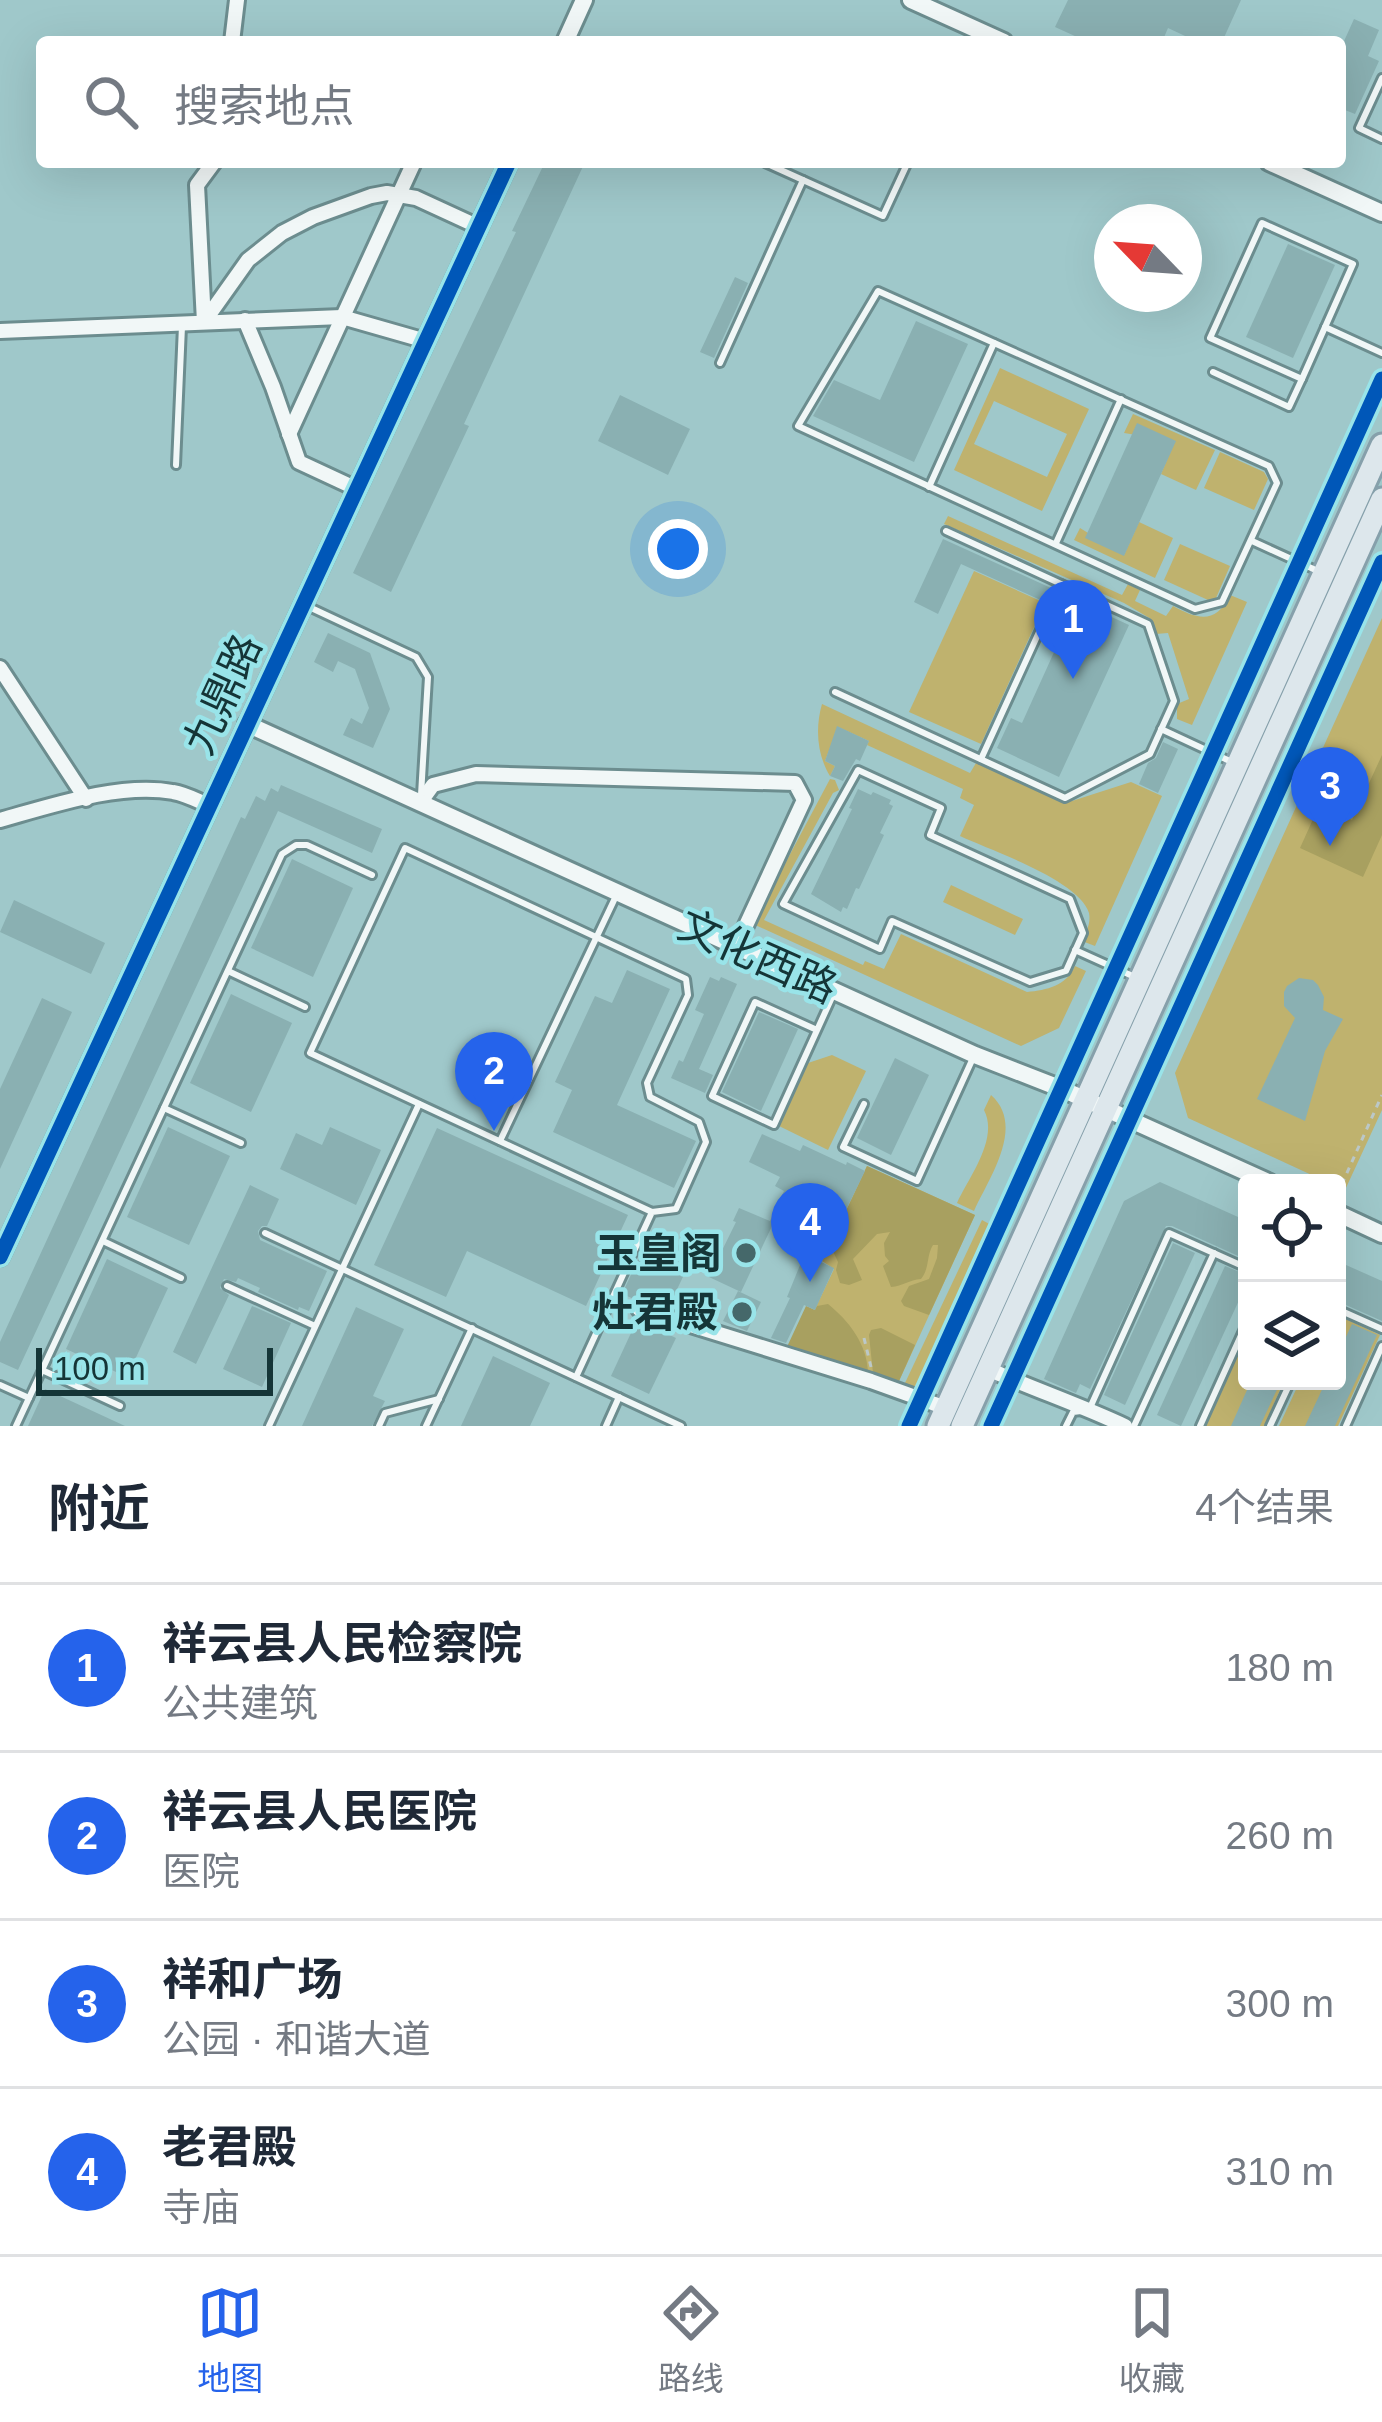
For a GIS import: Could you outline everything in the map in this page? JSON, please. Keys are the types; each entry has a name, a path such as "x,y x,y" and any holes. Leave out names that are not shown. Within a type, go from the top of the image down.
{"main road":[{"path":"962,1426 1096,1104 1140,980 1382,445"},
{"path":"942,1417 1382,499"}],"street":[{"path":"233,36 237,0"},
{"path":"568,36 584,0"},
{"path":"921,2 966,34"},
{"path":"204,322 196,185 209,168"},
{"path":"289,434 411,168"},
{"name":"九鼎路","path":"0,1256 506,168"},
{"path":"1282,168 1382,213"},
{"path":"204,322 248,260 282,232 371,196 387,193 416,198 479,226"},
{"path":"0,331 342,317 426,341"},
{"path":"245,320 298,462 357,489"},
{"path":"0,668 86,799"},
{"name":"文化西路","path":"248,724 975,1055 1250,1174"},
{"path":"420,803 433,785 476,774 795,783 804,800 736,947"},
{"path":"0,820 86,799 149,790 174,792 209,806"},
{"path":"1346,1217 1382,1234"},
{"path":"639,1309 871,1381 942,1417"},
{"path":"988,1369 1125,1426"}],"lane":[{"path":"1382,78 1359,128 1382,139"},
{"path":"776,168 883,216 905,168"},
{"path":"720,362 803,180"},
{"path":"1213,373 1289,407 1353,264 1262,223 1210,338 1301,379"},
{"path":"878,291 1121,399 1269,466 1277,483 1222,602 1196,609 797,426 878,291"},
{"path":"176,465 182,323"},
{"path":"1325,327 1382,353"},
{"path":"929,487 994,343"},
{"path":"1055,544 1121,399"},
{"path":"835,692 1065,798 1150,754 1174,700 1148,624 946,531"},
{"path":"1252,541 1324,574"},
{"path":"981,759 1061,584"},
{"path":"303,604 416,657 428,676 420,803"},
{"path":"1161,729 1238,764"},
{"path":"858,770 941,808 930,835 1070,899 1083,933 1075,950 1066,971 1030,982 892,921 880,949 783,904 858,770"},
{"path":"16,1426 282,854 296,845 307,845 372,875"},
{"path":"405,848 596,937 686,979 688,995 647,1083 650,1097 699,1122 706,1142 676,1208 652,1212 310,1053 405,848"},
{"path":"500,1141 618,892"},
{"path":"1075,950 1140,980"},
{"path":"228,971 305,1007"},
{"path":"817,1030 755,1002 712,1096 774,1125 835,991"},
{"path":"864,1104 844,1147 917,1180 975,1055"},
{"path":"269,1426 419,1104"},
{"path":"164,1108 241,1143"},
{"path":"576,1377 652,1212"},
{"path":"266,1233 681,1426"},
{"path":"1066,1426 1072,1412 1089,1410 1169,1233 1238,1264"},
{"path":"103,1240 182,1278"},
{"path":"1134,1426 1214,1253"},
{"path":"227,1286 316,1326"},
{"path":"1346,1313 1382,1329"},
{"path":"426,1426 472,1328"},
{"path":"1200,1426 1238,1342"},
{"path":"1346,1426 1382,1346"},
{"path":"43,1370 120,1406"},
{"path":"0,1384 29,1398"},
{"path":"1270,1426 1287,1390"},
{"path":"606,1426 620,1397"},
{"path":"379,1426 385,1413 439,1399"}],"path":[{"path":"1346,1175 1382,1095"},
{"path":"864,1338 871,1381"}],"shaded area":[{"path":"1000,368 1089,409 1042,511 954,470","holes":["994,401 1067,434 1047,477 974,444"]},
{"path":"1133,414 1215,450 1196,490 1161,474 1175,441 1124,433"},
{"path":"1220,452 1264,472 1268,479 1254,510 1204,488"},
{"path":"948,516 1122,595 1128,584 1140,590 1135,601 1166,616 1173,606 1198,616 1212,615 1230,595 1247,602 1192,725 1177,719 1177,704 1189,699 1168,633 1156,634 1151,619 1124,603 944,524"},
{"path":"1139,522 1173,538 1155,578 1074,540 1080,528 1124,555"},
{"path":"1180,544 1230,566 1216,598 1208,600 1164,580"},
{"path":"974,571 1045,603 981,744 909,712"},
{"path":"1382,618 1382,1110 1346,1188 1346,1174 1309,1174 1188,1118 1175,1073"},
{"path":"822,704 970,773 976,763 1062,801 1131,782 1162,796 1095,946 1082,941 1089,913 1069,889 960,836 974,805 960,798 963,789 838,727 825,761 835,766 830,776 822,759 819,741"},
{"path":"1382,755 1382,835 1363,877 1300,848 1319,806 1352,820"},
{"path":"830,779 839,790 833,793 764,920 863,965 865,961 884,969 901,934 1027,992 1055,986 1075,966 1086,971 1059,1028 1021,1046 753,924"},
{"path":"951,885 1023,919 1015,935 943,902"},
{"path":"832,1055 866,1071 828,1150 779,1126 808,1063"},
{"path":"991,1095 1001,1108 1005,1137 974,1211 957,1203 985,1145 988,1121 984,1110"},
{"path":"867,1166 975,1215 899,1381 786,1349 815,1309 834,1269 822,1261"},
{"path":"867,1166 975,1215 929,1315 901,1301 909,1286 929,1279 938,1245 931,1249 921,1279 891,1287 883,1266 889,1261 884,1243 890,1232 877,1234 853,1259 862,1280 840,1283 830,1245"},
{"path":"982,1220 993,1226 917,1389 905,1383"},
{"path":"828,1304 856,1334 868,1372 786,1349 806,1306 815,1310"},
{"path":"1346,1319 1380,1335 1338,1426 1279,1426 1296,1390 1346,1390"},
{"path":"881,1328 915,1345 899,1381 873,1373 869,1335"},
{"path":"1238,1353 1238,1390 1280,1390 1264,1426 1205,1426"}],"building":[{"path":"1068,0 1241,0 1225,36 1185,36 1168,28 1165,36 1075,36 1055,27"},
{"path":"1354,19 1379,30 1368,56 1379,61 1355,114 1346,110 1346,37"},
{"path":"542,168 582,168 391,592 353,573 516,232 512,231"},
{"path":"1288,244 1335,265 1293,358 1246,337"},
{"path":"735,277 748,283 714,358 700,352"},
{"path":"916,321 968,344 914,462 813,416 834,380 880,400"},
{"path":"620,395 690,429 668,475 598,441"},
{"path":"1137,423 1176,441 1124,556 1085,538"},
{"path":"943,539 1051,588 1045,602 961,564 938,614 914,602"},
{"path":"1064,595 1129,625 1059,777 997,748 1011,718 1022,723 1060,639 1049,634"},
{"path":"328,633 370,653 390,709 373,748 343,735 351,718 362,724 369,708 355,669 338,661 333,672 314,662"},
{"path":"837,726 869,741 843,781 830,776 835,766 825,761"},
{"path":"1163,742 1178,749 1158,793 1139,784"},
{"path":"281,785 382,829 372,853 278,811 18,1370 0,1362 0,1342 241,817 245,819 256,796 265,801 271,788 278,792"},
{"path":"858,789 891,800 893,806 859,889 841,912 811,894"},
{"path":"292,859 353,888 313,977 251,948"},
{"path":"14,900 105,943 91,974 0,932"},
{"path":"627,970 670,989 617,1105 696,1141 674,1188 553,1132 572,1090 555,1082 595,996 612,1003"},
{"path":"710,977 737,984 699,1069 713,1075 705,1093 671,1078 704,1014 695,1010"},
{"path":"1299,978 1313,980 1324,997 1323,1010 1343,1019 1325,1051 1305,1121 1257,1099 1295,1018 1284,1006 1284,992"},
{"path":"231,994 292,1023 251,1112 190,1083"},
{"path":"42,998 72,1012 0,1169 0,1089"},
{"path":"759,1012 798,1029 761,1111 722,1092"},
{"path":"895,1058 929,1075 891,1155 857,1138"},
{"path":"168,1127 230,1156 189,1245 127,1217"},
{"path":"330,1127 381,1150 356,1205 280,1169 296,1133 322,1145"},
{"path":"437,1128 628,1215 586,1306 467,1251 446,1297 374,1265"},
{"path":"762,1134 865,1171 821,1262 834,1268 815,1310 804,1305 786,1343 771,1338 809,1243 772,1226 741,1292 709,1277 739,1208 770,1221 784,1191 775,1186 780,1177 749,1162"},
{"path":"1160,1182 1238,1217 1238,1256 1166,1226 1090,1389 1080,1384 1076,1393 1044,1379 1124,1201"},
{"path":"250,1185 279,1199 267,1226 258,1231 260,1240 327,1271 309,1311 258,1292 260,1288 238,1278 236,1282 224,1279 220,1288 229,1295 196,1364 173,1352"},
{"path":"685,1232 701,1239 671,1302 648,1292 645,1299 622,1294 649,1236 677,1248"},
{"path":"1173,1243 1195,1253 1125,1405 1104,1395"},
{"path":"107,1259 168,1288 127,1377 66,1349"},
{"path":"1346,1265 1382,1281 1382,1321 1346,1305"},
{"path":"1225,1266 1238,1271 1238,1302 1181,1426 1157,1415"},
{"name":"灶君殿","path":"738,1291 761,1302 747,1331 723,1321"},
{"path":"252,1306 291,1323 262,1387 223,1369"},
{"path":"356,1307 404,1329 373,1396 385,1401 372,1426 302,1426"},
{"path":"637,1320 676,1338 649,1394 611,1376"},
{"path":"1352,1324 1377,1335 1335,1426 1305,1426 1322,1390 1346,1390 1346,1337"},
{"path":"493,1356 550,1383 530,1426 461,1426"},
{"path":"45,1389 125,1426 28,1426"},
{"path":"1247,1390 1277,1390 1260,1426 1231,1426"}],"cycle path":[{"path":"0,1257 506,168"},
{"path":"909,1426 1382,379"},
{"path":"991,1426 1382,562"}],"place":[{"name":"祥云县人民检察院","path":"1073,679"},
{"name":"祥和广场","path":"1330,846"},
{"name":"祥云县人民医院","path":"494,1131"},
{"name":"玉皇阁","path":"746,1253"},
{"name":"老君殿","path":"810,1282"},
{"name":"灶君殿","path":"742,1312"}]}
